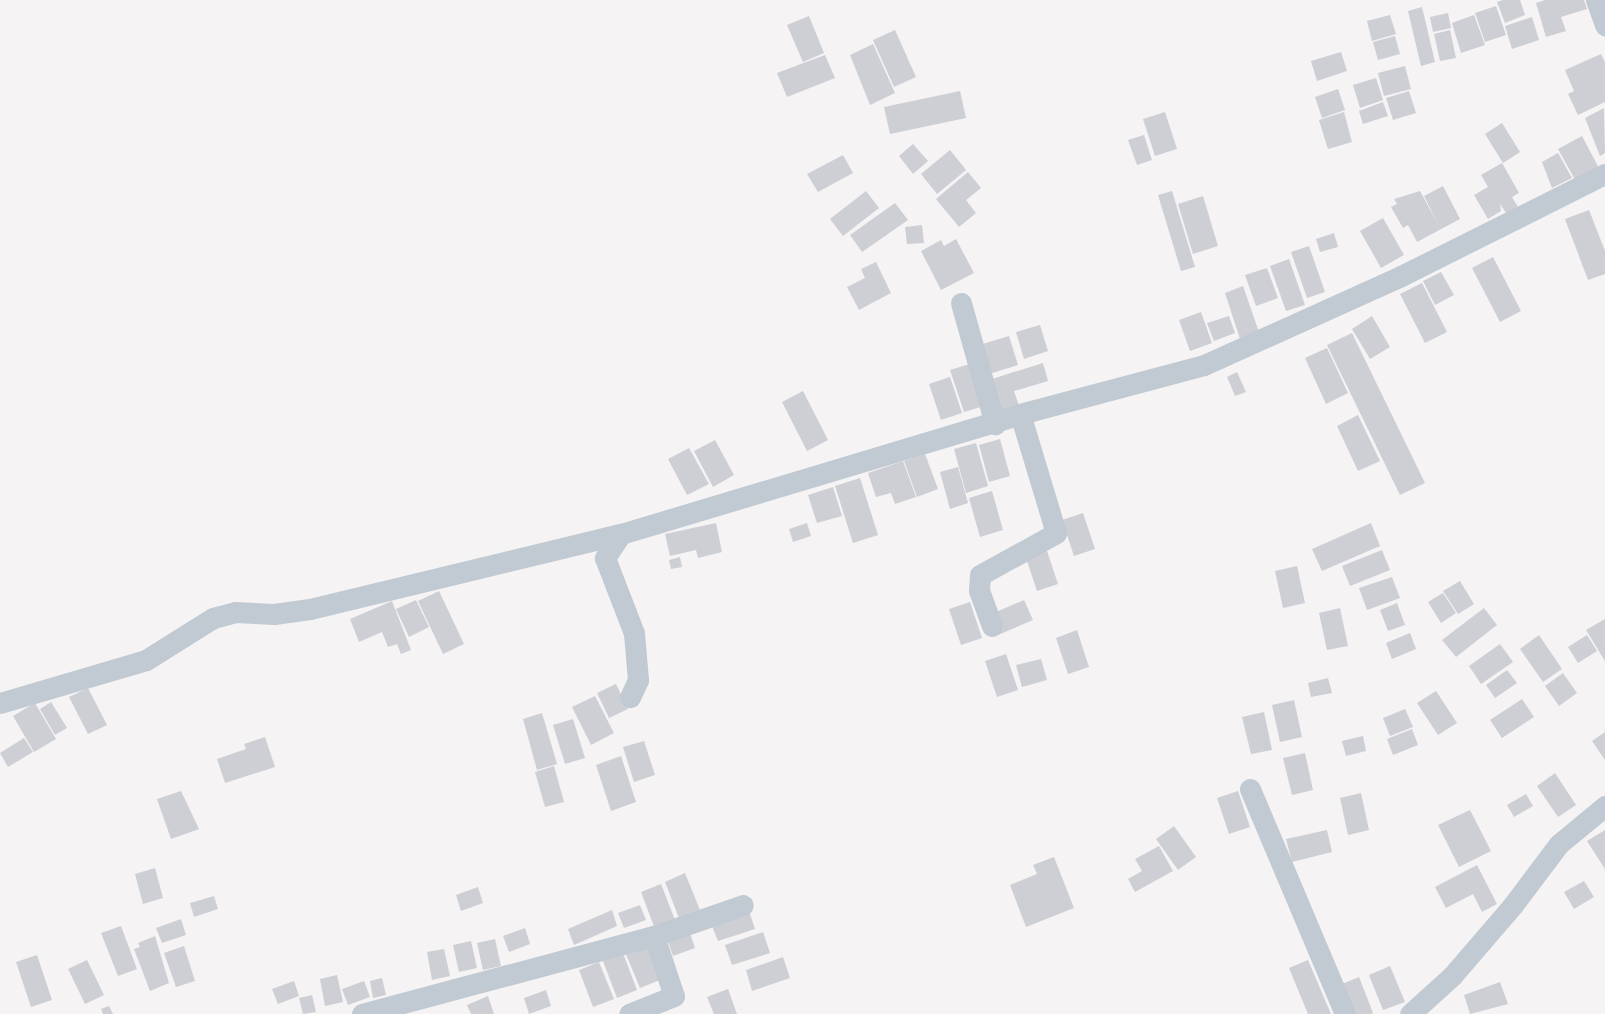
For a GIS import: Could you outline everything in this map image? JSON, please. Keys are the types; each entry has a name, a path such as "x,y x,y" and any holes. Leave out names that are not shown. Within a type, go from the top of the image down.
{"street":[{"path":"1596,0 1605,25"},
{"path":"0,703 146,660 197,627 236,612 274,614 310,609 621,534 995,424 1020,414 1204,365 1401,276 1605,174"},
{"path":"961,303 995,424"},
{"path":"992,626 979,590 980,575 1056,533 1020,414"},
{"path":"621,534 605,558 634,633 638,680 630,697"},
{"path":"1250,789 1345,1014"},
{"path":"1410,1014 1452,976 1513,905 1559,844 1605,806"},
{"path":"362,1014 654,936 743,905"},
{"path":"629,1014 674,996 654,936"}],"building":[{"path":"1520,0 1525,15 1505,23 1497,2"},
{"path":"1545,0 1584,0 1587,9 1561,17 1566,31 1546,37 1536,3"},
{"path":"1496,6 1506,35 1485,42 1475,13"},
{"path":"1422,7 1435,62 1421,66 1408,11"},
{"path":"1448,13 1451,28 1433,32 1430,17"},
{"path":"1390,15 1396,34 1372,41 1367,21"},
{"path":"1474,15 1485,45 1461,53 1452,23"},
{"path":"809,16 824,53 803,62 787,25"},
{"path":"1532,17 1539,40 1512,49 1505,26"},
{"path":"895,30 916,77 894,87 873,40"},
{"path":"1450,30 1456,58 1440,61 1434,34"},
{"path":"1395,36 1400,54 1378,60 1373,42"},
{"path":"873,44 895,93 870,105 850,55"},
{"path":"1341,52 1347,71 1317,81 1311,61"},
{"path":"1601,54 1605,62 1605,102 1578,115 1568,94 1574,91 1565,70"},
{"path":"825,55 835,78 787,97 777,73"},
{"path":"1405,66 1411,89 1384,96 1378,73"},
{"path":"1376,78 1383,100 1360,108 1353,85"},
{"path":"1338,89 1345,110 1322,118 1315,97"},
{"path":"960,91 966,118 890,134 884,107"},
{"path":"1409,91 1416,113 1393,120 1386,98"},
{"path":"1383,102 1388,116 1363,124 1359,111"},
{"path":"1604,108 1605,153 1600,156 1585,118"},
{"path":"1165,112 1177,149 1155,156 1143,119"},
{"path":"1344,112 1352,142 1328,149 1319,120"},
{"path":"1502,123 1520,152 1503,163 1485,134"},
{"path":"1144,135 1152,160 1137,165 1128,140"},
{"path":"1582,136 1600,170 1577,183 1558,149"},
{"path":"913,144 928,161 913,174 899,156"},
{"path":"950,150 966,170 937,194 921,174"},
{"path":"1558,153 1572,178 1552,188 1542,162"},
{"path":"843,155 853,173 818,192 807,174"},
{"path":"1502,163 1519,193 1512,197 1518,207 1506,213 1500,204 1501,211 1488,219 1474,195 1488,187 1481,175"},
{"path":"968,172 981,188 966,200 976,213 959,227 936,199"},
{"path":"1443,186 1460,219 1417,242 1408,225 1403,228 1391,207 1397,204 1394,199 1420,191 1439,226 1424,196"},
{"path":"866,191 879,208 843,236 830,219"},
{"path":"1172,191 1195,267 1181,271 1158,195"},
{"path":"1203,196 1218,246 1193,254 1178,204"},
{"path":"895,203 908,220 862,252 850,235"},
{"path":"1589,210 1605,251 1605,274 1588,280 1565,219"},
{"path":"1383,218 1404,255 1381,268 1360,231"},
{"path":"922,225 924,243 907,244 905,227"},
{"path":"1334,233 1338,247 1320,252 1316,239"},
{"path":"956,239 974,273 941,290 921,251 941,240 944,246"},
{"path":"1309,246 1325,292 1307,298 1291,252"},
{"path":"1493,257 1521,311 1500,322 1472,268"},
{"path":"1289,259 1305,305 1286,311 1270,266"},
{"path":"876,262 891,293 859,310 847,287 865,278 861,269"},
{"path":"1267,268 1278,298 1256,306 1245,275"},
{"path":"1441,272 1454,295 1435,305 1423,281"},
{"path":"1422,283 1447,332 1425,343 1400,294"},
{"path":"1243,286 1259,332 1240,339 1225,293"},
{"path":"1201,312 1212,343 1190,351 1179,320"},
{"path":"1229,316 1235,333 1214,341 1207,323"},
{"path":"1372,316 1390,347 1370,359 1352,329"},
{"path":"1040,325 1048,351 1024,359 1016,332"},
{"path":"1352,333 1425,483 1400,495 1327,345"},
{"path":"1009,336 1018,365 989,374 979,345"},
{"path":"1327,348 1348,393 1326,404 1305,358"},
{"path":"973,363 987,405 964,412 950,370"},
{"path":"1043,363 1048,381 1014,391 1020,409 1000,415 989,380"},
{"path":"1237,372 1246,392 1235,396 1227,377"},
{"path":"950,377 962,413 941,420 929,384"},
{"path":"803,391 828,440 807,451 782,402"},
{"path":"1358,415 1380,461 1358,471 1337,426"},
{"path":"1000,439 1010,476 989,482 979,445"},
{"path":"715,440 734,475 713,487 694,451"},
{"path":"976,443 988,486 966,493 954,449"},
{"path":"689,448 709,484 687,495 668,459"},
{"path":"925,454 938,489 917,497 904,461"},
{"path":"903,461 916,497 895,504 891,493 876,497 868,473"},
{"path":"958,467 968,503 950,509 940,472"},
{"path":"860,478 878,535 853,543 835,486"},
{"path":"833,487 842,516 817,523 808,495"},
{"path":"992,491 1003,530 980,537 969,498"},
{"path":"1083,513 1095,549 1074,556 1062,520"},
{"path":"716,523 722,552 698,558 696,550 670,556 665,534"},
{"path":"807,523 811,536 793,542 789,529"},
{"path":"1371,523 1380,546 1322,571 1312,549"},
{"path":"1046,548 1058,584 1037,591 1025,555"},
{"path":"1382,550 1390,570 1350,586 1342,566"},
{"path":"680,557 682,567 671,569 669,560"},
{"path":"1297,566 1305,603 1283,608 1275,571"},
{"path":"1392,577 1400,598 1367,610 1359,588"},
{"path":"1460,581 1474,604 1458,614 1443,591"},
{"path":"439,591 464,644 443,654 418,601"},
{"path":"1443,593 1456,613 1441,623 1428,602"},
{"path":"416,600 429,627 409,637 396,609"},
{"path":"1024,600 1033,620 998,635 989,615"},
{"path":"392,601 411,650 401,654 397,644 388,647 382,632 359,642 350,619"},
{"path":"970,602 982,638 961,645 949,609"},
{"path":"1397,603 1405,625 1388,631 1380,610"},
{"path":"1340,608 1348,646 1327,650 1319,613"},
{"path":"1484,608 1497,625 1456,657 1442,640"},
{"path":"1605,619 1605,661 1586,630"},
{"path":"1077,630 1089,667 1068,674 1056,638"},
{"path":"1410,633 1416,649 1392,659 1386,643"},
{"path":"1539,635 1562,669 1543,682 1520,649"},
{"path":"1587,635 1597,651 1578,663 1568,647"},
{"path":"1500,644 1513,662 1481,684 1469,666"},
{"path":"1006,654 1018,690 997,697 985,661"},
{"path":"1041,659 1047,680 1022,687 1016,665"},
{"path":"1507,670 1517,683 1495,698 1486,685"},
{"path":"1563,673 1577,693 1559,706 1545,686"},
{"path":"1328,678 1332,693 1311,697 1308,683"},
{"path":"616,684 628,709 609,718 597,693"},
{"path":"88,688 107,725 88,734 69,697"},
{"path":"1436,691 1457,723 1438,735 1417,703"},
{"path":"595,696 614,733 591,745 572,707"},
{"path":"1522,699 1534,717 1502,738 1490,720"},
{"path":"1294,700 1302,737 1280,742 1272,705"},
{"path":"51,702 67,728 55,735 40,709"},
{"path":"35,703 56,739 34,752 13,716"},
{"path":"1405,709 1413,727 1390,736 1383,718"},
{"path":"1264,712 1272,750 1251,754 1242,717"},
{"path":"542,713 557,764 537,770 523,719"},
{"path":"573,719 585,758 565,764 553,725"},
{"path":"1412,729 1418,745 1393,755 1387,739"},
{"path":"1605,732 1605,760 1592,741"},
{"path":"1363,736 1366,751 1346,756 1342,741"},
{"path":"265,737 275,767 225,783 217,759 246,749 244,744"},
{"path":"24,738 33,752 8,767 0,753"},
{"path":"644,741 655,775 634,782 623,747"},
{"path":"1305,753 1313,790 1292,795 1283,758"},
{"path":"621,756 636,802 611,811 596,765"},
{"path":"554,766 564,802 545,807 535,772"},
{"path":"1555,773 1576,805 1558,817 1537,786"},
{"path":"181,791 199,829 171,839 157,799"},
{"path":"1238,791 1250,827 1229,834 1217,798"},
{"path":"1361,793 1369,830 1348,835 1340,798"},
{"path":"1526,794 1533,806 1514,817 1507,805"},
{"path":"1470,810 1491,851 1459,867 1438,825"},
{"path":"1174,826 1196,857 1178,870 1156,839"},
{"path":"1327,830 1332,852 1292,862 1286,839"},
{"path":"1605,830 1605,869 1587,841"},
{"path":"1159,846 1173,871 1135,892 1128,879 1142,871 1135,859"},
{"path":"1054,857 1074,908 1026,927 1010,885 1037,874 1033,865"},
{"path":"1477,865 1497,904 1482,912 1473,894 1446,908 1435,887"},
{"path":"155,868 163,898 143,904 135,874"},
{"path":"685,873 700,910 679,918 665,882"},
{"path":"1584,881 1594,897 1574,909 1564,892"},
{"path":"661,884 675,920 655,929 641,892"},
{"path":"478,887 483,903 461,911 456,895"},
{"path":"214,896 218,909 194,917 190,903"},
{"path":"640,905 646,920 624,928 618,913"},
{"path":"748,908 755,929 718,941 710,921"},
{"path":"612,910 617,926 574,945 568,929"},
{"path":"181,919 186,935 162,943 156,928"},
{"path":"121,926 137,969 118,976 101,933"},
{"path":"525,928 530,944 509,952 503,936"},
{"path":"763,932 770,953 732,965 725,945"},
{"path":"690,933 695,948 673,956 668,941"},
{"path":"155,936 169,983 150,991 134,949 140,947 138,943"},
{"path":"495,939 501,966 483,970 477,943"},
{"path":"471,941 477,968 459,972 453,945"},
{"path":"646,944 660,980 640,988 625,952"},
{"path":"184,946 195,981 176,987 164,953"},
{"path":"444,949 450,976 432,980 427,952"},
{"path":"623,953 637,990 617,998 603,961"},
{"path":"37,955 52,1000 31,1007 16,962"},
{"path":"783,957 790,978 752,991 746,970"},
{"path":"87,960 104,995 85,1004 68,969"},
{"path":"1308,960 1331,1014 1308,1014 1289,968"},
{"path":"599,962 614,999 593,1007 579,970"},
{"path":"1390,966 1405,1002 1383,1010 1369,975"},
{"path":"337,975 343,1002 325,1006 320,979"},
{"path":"1359,977 1373,1013 1371,1014 1349,1014 1337,986"},
{"path":"382,978 386,995 373,998 370,981"},
{"path":"294,981 299,996 278,1004 272,989"},
{"path":"364,981 370,997 348,1005 342,989"},
{"path":"1500,982 1508,1004 1470,1014 1464,995"},
{"path":"728,989 737,1014 714,1014 707,997"},
{"path":"546,990 551,1006 529,1014 524,998"},
{"path":"312,995 316,1012 303,1014 299,998"},
{"path":"488,996 494,1014 471,1014 467,1005"},
{"path":"109,1006 113,1014 103,1014 101,1009"}]}
